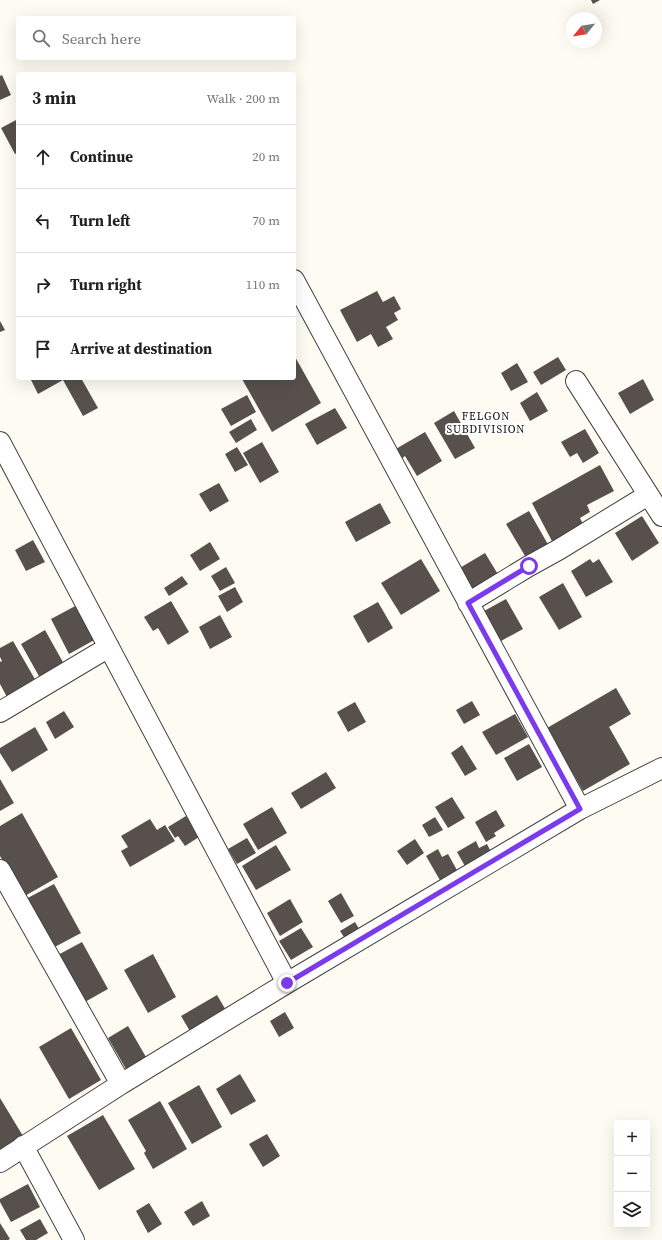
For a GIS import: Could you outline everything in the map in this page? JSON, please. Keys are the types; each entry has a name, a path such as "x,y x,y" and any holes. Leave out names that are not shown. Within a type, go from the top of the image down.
{"street":[{"path":"296,284 580,809"},
{"path":"576,381 662,516"},
{"path":"0,442 287,983"},
{"path":"468,603 648,495"},
{"path":"0,712 109,647"},
{"path":"0,1162 121,1084 287,983 580,809 662,768"},
{"path":"0,870 121,1084"},
{"path":"23,1146 74,1240"}],"building":[{"path":"591,0 600,0 593,4"},
{"path":"2,75 11,95 0,100 0,76"},
{"path":"16,120 15,154 1,128"},
{"path":"377,291 383,302 394,296 401,309 394,313 398,320 386,327 393,339 378,347 371,334 357,342 340,310"},
{"path":"0,321 5,330 0,332"},
{"path":"558,357 566,370 541,385 533,372"},
{"path":"296,359 321,403 272,432 243,380 296,380"},
{"path":"517,363 528,382 511,391 501,373"},
{"path":"643,379 654,400 630,414 618,393"},
{"path":"31,380 63,380 38,394"},
{"path":"63,380 82,380 98,408 83,416"},
{"path":"537,392 548,411 530,421 520,403"},
{"path":"247,395 256,412 231,426 221,409"},
{"path":"335,408 347,428 317,445 305,424"},
{"path":"454,411 475,448 455,459 434,423"},
{"path":"251,419 257,430 236,443 229,432"},
{"path":"585,429 599,453 583,463 577,453 570,457 561,442"},
{"path":"425,432 442,461 417,476 405,456 400,460 394,450"},
{"path":"262,442 279,472 260,483 243,453"},
{"path":"237,447 248,465 235,472 225,454"},
{"path":"600,465 614,491 587,505 590,512 580,518 584,526 553,543 532,503"},
{"path":"219,483 229,501 210,512 199,494"},
{"path":"380,503 391,523 356,542 345,522"},
{"path":"529,511 550,548 528,561 506,524"},
{"path":"642,516 659,543 632,561 615,533"},
{"path":"33,540 45,562 26,571 15,550"},
{"path":"210,542 220,559 200,571 190,555"},
{"path":"485,553 499,576 471,592 458,569"},
{"path":"421,559 440,591 401,615 381,583"},
{"path":"590,559 593,563 599,559 613,582 586,597 571,571"},
{"path":"226,567 235,583 220,591 211,576"},
{"path":"182,576 188,584 169,596 164,588"},
{"path":"563,583 582,617 559,630 539,597"},
{"path":"235,587 243,602 227,612 218,596"},
{"path":"506,599 523,629 501,641 484,611"},
{"path":"171,601 189,632 168,645 158,628 153,631 144,617"},
{"path":"378,602 393,628 368,643 353,616"},
{"path":"79,604 98,638 69,654 51,619"},
{"path":"220,615 232,637 210,649 199,627"},
{"path":"45,630 64,664 40,678 21,644"},
{"path":"13,641 36,681 7,697 0,684 0,662 2,661 0,657 0,648"},
{"path":"616,688 631,714 609,727 630,764 583,791 547,728"},
{"path":"472,701 480,715 464,724 456,710"},
{"path":"355,702 366,722 348,732 337,712"},
{"path":"64,711 74,727 55,739 46,722"},
{"path":"515,714 528,737 496,755 482,732"},
{"path":"35,727 48,750 12,772 0,753 0,748"},
{"path":"529,744 542,767 517,781 504,758"},
{"path":"462,745 477,769 465,776 451,753"},
{"path":"326,772 336,788 301,809 291,793"},
{"path":"0,779 14,803 0,811"},
{"path":"452,797 465,818 448,828 435,807"},
{"path":"272,807 287,833 258,850 243,824"},
{"path":"496,810 505,826 494,833 496,836 486,842 475,822"},
{"path":"22,813 58,877 23,897 0,856 0,826"},
{"path":"186,816 199,837 185,846 178,836 175,838 168,827"},
{"path":"435,817 443,830 429,837 422,825"},
{"path":"150,819 157,830 165,825 175,841 130,867 121,851 128,847 121,836"},
{"path":"247,838 256,853 237,864 228,849"},
{"path":"415,839 424,853 407,865 397,851"},
{"path":"476,841 479,848 487,844 492,854 466,868 457,852"},
{"path":"276,845 291,870 256,890 242,866"},
{"path":"438,849 442,857 448,854 458,872 441,882 426,856"},
{"path":"54,884 81,933 51,949 24,900"},
{"path":"341,893 354,916 341,923 328,901"},
{"path":"290,899 303,922 280,936 267,913"},
{"path":"355,922 361,932 346,940 340,931"},
{"path":"301,928 313,947 291,960 279,941"},
{"path":"82,942 108,989 83,1003 56,956"},
{"path":"153,954 176,997 148,1013 124,970"},
{"path":"217,995 227,1012 191,1033 181,1016"},
{"path":"285,1012 294,1028 279,1037 270,1021"},
{"path":"128,1026 146,1057 126,1069 108,1038"},
{"path":"71,1028 101,1080 69,1099 39,1047"},
{"path":"240,1074 256,1101 231,1115 216,1089"},
{"path":"199,1085 222,1127 192,1144 168,1103"},
{"path":"0,1098 23,1136 0,1150"},
{"path":"160,1101 187,1149 153,1169 144,1153 146,1151 128,1120"},
{"path":"103,1115 135,1169 99,1190 67,1136"},
{"path":"267,1134 280,1156 263,1167 249,1144"},
{"path":"28,1184 40,1207 11,1222 0,1202 0,1199"},
{"path":"202,1201 210,1216 193,1226 184,1212"},
{"path":"149,1203 162,1224 148,1233 136,1211"},
{"path":"40,1219 48,1233 36,1240 26,1240 20,1230"},
{"path":"0,1223 10,1239 0,1240"}],"district":[{"name":"FELGON SUBDIVISION","path":"486,422"}],"route":[{"path":"287,983 580,809 468,603 529,566"}]}
